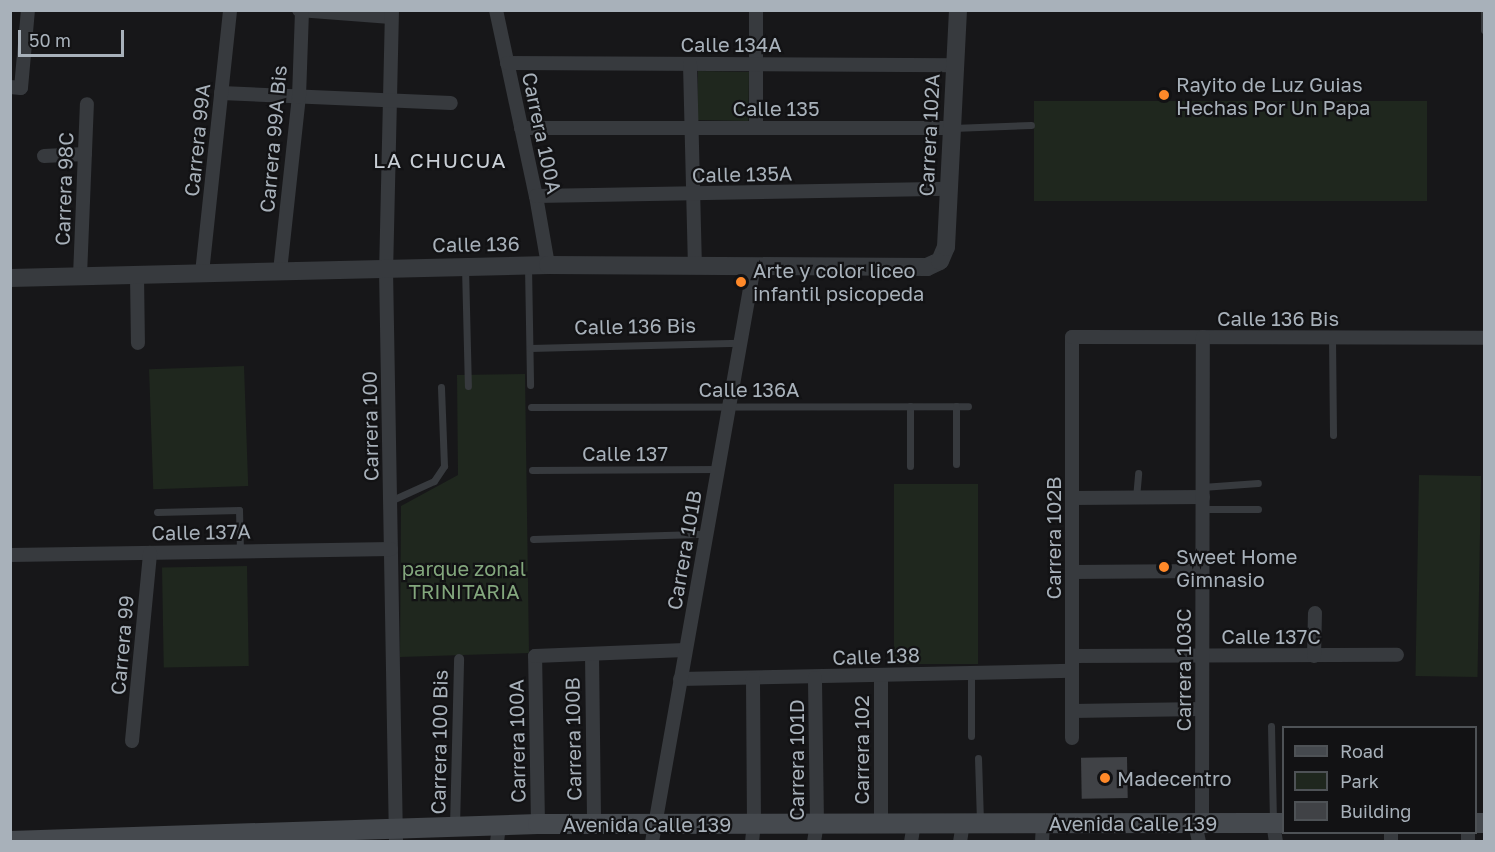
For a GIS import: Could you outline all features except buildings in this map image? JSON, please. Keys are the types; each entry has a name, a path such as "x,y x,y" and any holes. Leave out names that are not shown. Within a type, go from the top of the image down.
{"main road":[{"name":"Avenida Calle 139","path":"10,841 396,835 455,827 498,833 538,824 594,824 653,833 815,833 881,824 912,833 968,830 1042,832 1277,829"}],"street":[{"path":"16,87 28,10"},
{"name":"Carrera 99A","path":"202,273 230,10"},
{"name":"Carrera 100A","path":"496,10 536,196 548,265"},
{"path":"756,10 756,128"},
{"name":"Carrera 102A","path":"940,261 946,247 958,10"},
{"path":"300,11 392,14"},
{"name":"Carrera 99A Bis","path":"280,272 299,97 300,11"},
{"name":"Carrera 100","path":"392,14 386,269 396,835"},
{"name":"Calle 134A","path":"507,63 955,64"},
{"path":"690,64 695,266"},
{"path":"221,93 451,103"},
{"name":"Carrera 98C","path":"80,276 87,104"},
{"name":"Calle 135","path":"521,128 952,128"},
{"path":"44,156 85,154"},
{"name":"Calle 135A","path":"536,196 949,189"},
{"name":"Calle 136","path":"10,278 548,265 927,267 940,261"},
{"name":"Carrera 101B","path":"653,833 754,266"},
{"path":"137,275 138,343"},
{"name":"Calle 136 Bis","path":"1072,337 1485,338"},
{"name":"Carrera 102B","path":"1072,337 1072,738"},
{"name":"Carrera 103C","path":"1199,829 1202,709 1203,337"},
{"path":"1072,498 1202,497"},
{"name":"Calle 137A","path":"10,555 391,549"},
{"name":"Carrera 99","path":"132,741 150,553"},
{"path":"1072,572 1202,571"},
{"path":"1314,656 1315,613"},
{"path":"592,654 685,650"},
{"name":"Carrera 100A","path":"538,824 535,656 592,654"},
{"name":"Carrera 100B","path":"592,654 594,824"},
{"name":"Calle 137C","path":"1072,656 1397,655"},
{"name":"Carrera 100 Bis","path":"455,827 459,659"},
{"name":"Calle 138","path":"680,679 1072,671"},
{"name":"Carrera 102","path":"880,676 881,824"},
{"name":"Carrera 101D","path":"815,678 815,833"},
{"path":"753,679 753,833"},
{"path":"1072,711 1202,709"}],"lane":[{"path":"1484,10 1485,30"},
{"name":"Calle 135","path":"952,128 1031,125"},
{"path":"528,266 530,385"},
{"path":"465,267 468,386"},
{"path":"1332,338 1333,435"},
{"name":"Calle 136 Bis","path":"530,348 740,343"},
{"path":"390,501 434,481 444,465 441,387"},
{"path":"910,406 910,466"},
{"path":"956,464 957,406"},
{"name":"Calle 136A","path":"531,407 968,406"},
{"name":"Calle 137","path":"532,470 718,469"},
{"path":"1136,498 1138,473"},
{"path":"1202,497 1258,483"},
{"path":"1202,497 1258,509"},
{"path":"157,512 239,510 240,551"},
{"path":"533,539 706,534"},
{"path":"971,674 971,736"},
{"path":"1271,726 1277,829"},
{"path":"968,830 978,758"}],"green space":[{"path":"698,71 749,72 748,121 697,120"},
{"path":"1034,101 1427,101 1427,201 1034,201"},
{"path":"244,366 248,486 153,489 149,369"},
{"name":"parque zonal TRINITARIA","path":"525,374 529,653 400,657 401,506 458,475 457,375"},
{"path":"1419,475 1481,476 1477,677 1416,676"},
{"path":"894,484 978,484 978,664 894,664"},
{"path":"247,566 249,666 164,667 162,567"}],"place":[{"name":"Rayito de Luz Guias Hechas Por Un Papa","path":"1164,95"},
{"name":"Arte y color liceo infantil psicopeda","path":"741,282"},
{"name":"Sweet Home Gimnasio","path":"1164,567"},
{"name":"Madecentro","path":"1105,778"}],"district":[{"name":"LA CHUCUA","path":"440,160"}]}
